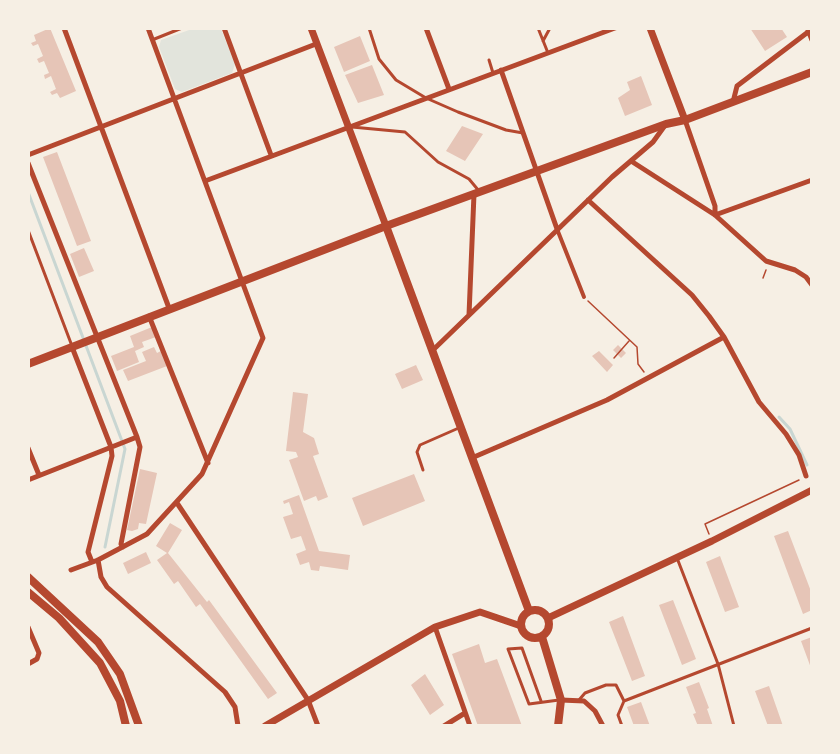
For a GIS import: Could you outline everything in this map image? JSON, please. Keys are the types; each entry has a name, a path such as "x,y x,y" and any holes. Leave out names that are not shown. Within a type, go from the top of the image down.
{"main road":[{"path":"28,364 386,226 666,124 685,120 812,72"},
{"path":"386,226 530,611"},
{"path":"28,577 98,642 120,674 139,726"},
{"path":"28,592 59,618 100,663 120,701 126,726"},
{"path":"530,611 542,611 548,618 549,628 542,637 531,638 523,632 522,620 530,611"},
{"path":"542,637 561,700 558,726"}],"street":[{"path":"64,28 169,308"},
{"path":"71,570 95,561 147,534 177,503 208,463 263,338 148,28"},
{"path":"224,28 271,155"},
{"path":"310,28 386,226"},
{"path":"426,28 449,89"},
{"path":"205,181 347,126 615,28"},
{"path":"650,28 715,206 715,215"},
{"path":"733,102 737,86 809,30 812,40"},
{"path":"28,154 316,44"},
{"path":"501,70 557,229 584,297"},
{"path":"433,350 557,229 653,142 666,124"},
{"path":"631,160 715,215 769,263 795,270 811,282"},
{"path":"28,164 134,439 140,447 121,544 123,547"},
{"path":"715,215 812,180"},
{"path":"469,315 477,193"},
{"path":"588,200 692,295 724,337 759,402 795,448 806,476"},
{"path":"150,316 208,463"},
{"path":"474,457 607,400 724,337"},
{"path":"74,346 115,446 88,552 95,561 100,577 107,587 225,692 235,707 238,726"},
{"path":"28,480 134,439"},
{"path":"28,448 39,475"},
{"path":"548,618 677,558 812,490"},
{"path":"177,503 308,700 318,726"},
{"path":"265,726 412,637 435,627 480,612 521,626"},
{"path":"28,627 39,653 37,659 28,664"},
{"path":"435,627 470,726"},
{"path":"561,700 579,700 590,705 603,726"},
{"path":"444,726 465,713"}],"lane":[{"path":"153,40 182,28"},
{"path":"369,28 383,67 396,80 426,98 506,130 523,133"},
{"path":"538,28 548,53"},
{"path":"543,41 550,28"},
{"path":"489,60 493,73"},
{"path":"347,126 405,132 438,162 473,182 477,193"},
{"path":"28,230 74,346"},
{"path":"423,470 417,452 420,445 462,426"},
{"path":"677,558 718,664 734,726"},
{"path":"622,726 618,715 624,700 812,628"},
{"path":"541,701 522,648 508,649 529,704 561,700"},
{"path":"579,700 585,693 606,685 616,685 624,700"}],"path":[{"path":"763,278 769,263"},
{"path":"584,297 637,347 638,364 648,378"},
{"path":"614,358 630,340"},
{"path":"712,541 705,524 806,476"}],"shaded area":[{"path":"192,29 221,29 235,64 232,73 182,92 175,89 159,47 161,40"}],"building":[{"path":"50,28 76,91 60,98 57,93 52,95 50,92 56,89 51,76 45,79 44,75 49,73 44,61 39,63 37,59 43,56 38,44 33,46 31,43 36,41 34,35"},
{"path":"750,28 781,28 787,37 765,51"},
{"path":"360,36 370,61 344,72 334,47"},
{"path":"372,65 384,95 358,103 345,75"},
{"path":"641,76 652,105 625,116 618,98 630,90 627,82"},
{"path":"462,126 483,134 465,161 446,151"},
{"path":"57,152 91,241 77,246 43,157"},
{"path":"84,248 94,271 79,277 70,254"},
{"path":"152,327 156,337 142,342 144,347 135,351 139,362 117,371 111,356 134,347 130,336"},
{"path":"618,345 626,353 621,358 613,350"},
{"path":"154,347 157,353 161,351 167,366 128,381 123,370 146,361 142,352"},
{"path":"599,351 613,365 607,372 592,356"},
{"path":"416,365 423,380 402,389 395,374"},
{"path":"293,392 308,394 303,432 314,438 319,454 313,456 328,497 318,501 316,496 304,501 289,460 298,457 296,452 286,451"},
{"path":"140,469 157,473 146,524 139,523 138,529 132,531 127,530"},
{"path":"414,474 425,501 363,526 352,498"},
{"path":"299,495 319,551 350,555 348,570 320,566 319,571 311,570 309,562 300,565 296,554 306,550 301,536 291,539 283,517 293,514 289,502 284,504 283,501"},
{"path":"170,523 182,530 168,553 207,602 209,600 277,693 268,699 200,604 196,607 178,581 174,584 157,560 167,553 156,546"},
{"path":"788,531 812,594 812,610 803,614 774,536"},
{"path":"146,552 151,563 128,574 123,563"},
{"path":"720,556 739,607 725,612 706,562"},
{"path":"673,600 696,659 682,665 659,605"},
{"path":"623,616 645,676 632,681 609,622"},
{"path":"812,637 812,668 811,668 801,641"},
{"path":"479,644 485,663 497,659 522,726 478,726 452,654"},
{"path":"425,674 444,705 430,715 411,685"},
{"path":"699,682 713,726 698,726 693,714 696,713 686,687"},
{"path":"769,686 783,726 768,726 755,691"},
{"path":"641,702 650,726 634,726 627,707"}],"waterway":[{"path":"28,192 125,449 105,547"},
{"path":"779,417 790,429 807,465"}]}
